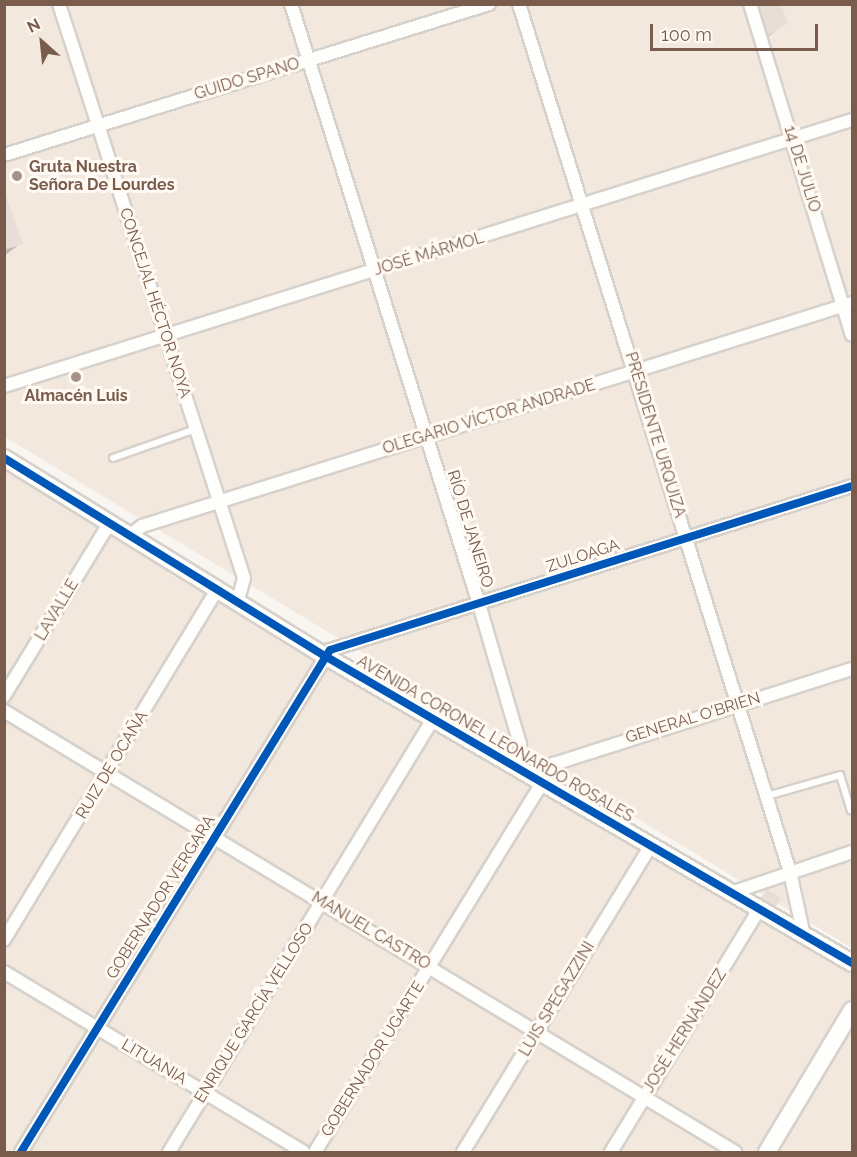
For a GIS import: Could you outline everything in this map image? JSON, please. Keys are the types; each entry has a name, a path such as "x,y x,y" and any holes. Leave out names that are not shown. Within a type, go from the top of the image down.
{"street":[{"name":"CONCEJAL HÉCTOR NOYA","path":"59,4 244,578 238,601"},
{"name":"RÍO DE JANEIRO","path":"291,4 479,604 520,744 522,769"},
{"name":"GUIDO SPANO","path":"4,155 489,4"},
{"name":"PRESIDENTE URQUIZA","path":"519,4 637,373 767,795 790,872 804,936"},
{"name":"14 DE JULIO","path":"750,4 848,304 852,335"},
{"name":"JOSÉ MÁRMOL","path":"4,387 852,120"},
{"name":"OLEGARIO VÍCTOR ANDRADE","path":"129,536 142,526 427,436 637,373 848,304"},
{"name":"AVENIDA CORONEL LEONARDO ROSALES","path":"4,458 325,656 852,963"},
{"name":"ZULOAGA","path":"325,656 337,646 479,604 852,486"},
{"name":"LAVALLE","path":"4,696 109,524"},
{"name":"RUIZ DE OCAÑA","path":"4,940 217,589"},
{"name":"GOBERNADOR VERGARA","path":"21,1152 325,656"},
{"name":"GENERAL O'BRIEN","path":"542,781 561,759 852,669"},
{"name":"MANUEL CASTRO","path":"4,711 108,771 735,1152"},
{"name":"ENRIQUE GARCÍA VELLOSO","path":"169,1152 433,719"},
{"name":"GOBERNADOR UGARTE","path":"315,1152 542,781"},
{"name":"LUIS SPEGAZZINI","path":"463,1152 651,844"},
{"path":"731,893 852,852"},
{"name":"JOSÉ HERNÁNDEZ","path":"611,1152 759,910"},
{"name":"LITUANIA","path":"4,972 303,1152"},
{"path":"767,1152 852,1010"}],"lane":[{"path":"113,458 196,429"},
{"path":"767,795 840,776 851,810"}],"shaded area":[{"path":"4,5 852,5 852,948 5,437"},
{"path":"4,459 852,972 852,1152 5,1152"}],"building":[{"path":"758,4 781,4 788,23 767,36"},
{"path":"4,190 23,244 4,250"},
{"path":"767,889 781,898 775,907 761,898"}],"cycle path":[{"path":"4,458 325,656 852,963"},
{"path":"21,1152 330,650 852,486"}],"place":[{"name":"Gruta Nuestra Señora De Lourdes","path":"17,176"},
{"name":"Almacén Luis","path":"76,377"}]}
